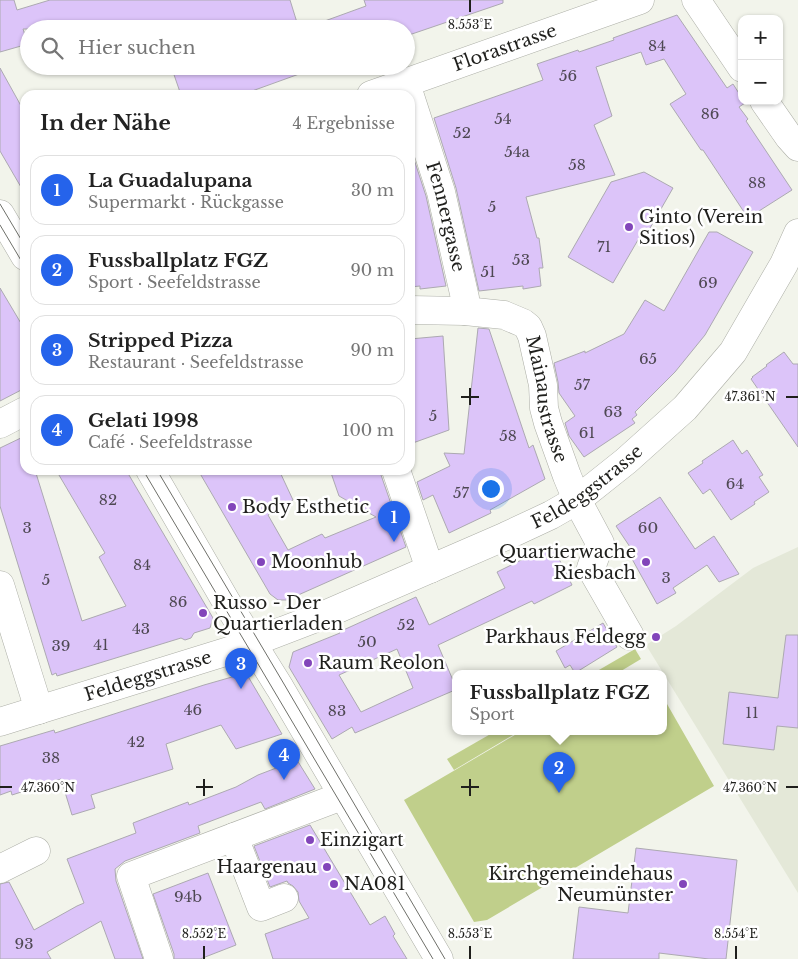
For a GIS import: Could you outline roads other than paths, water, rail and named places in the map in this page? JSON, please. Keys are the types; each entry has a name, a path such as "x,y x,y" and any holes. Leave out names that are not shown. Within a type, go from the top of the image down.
{"street":[{"name":"Florastrasse","path":"411,90 640,0"},
{"path":"696,0 738,62"},
{"path":"767,105 798,147"},
{"name":"Fennergasse","path":"415,112 441,192 465,298 465,311"},
{"path":"8,224 20,247"},
{"name":"Feldeggstrasse","path":"0,722 252,643 324,615 551,515 577,500 626,462 685,408 733,352 784,264 798,233"},
{"name":"Mainaustrasse","path":"415,310 465,311 504,315 515,318 528,327 532,336 543,385 544,408 548,423 577,500"},
{"path":"0,424 20,414"},
{"path":"153,475 439,959"},
{"path":"398,475 430,568"},
{"path":"577,500 600,543 591,568 630,636"},
{"path":"0,585 39,710"},
{"path":"159,959 132,876 342,796"},
{"path":"234,837 261,907 284,898"},
{"path":"0,869 36,851"}],"tram line":[{"path":"0,204 20,238"},
{"path":"0,225 20,259"},
{"path":"146,475 433,959"},
{"path":"160,475 445,959"}],"place":[{"name":"Ginto (Verein Sitios)","path":"629,227"},
{"name":"Body Esthetic","path":"232,507"},
{"name":"La Guadalupana","path":"394,542"},
{"name":"Moonhub","path":"261,562"},
{"name":"Quartierwache Riesbach","path":"646,562"},
{"name":"Russo - Der Quartierladen","path":"203,613"},
{"name":"Parkhaus Feldegg","path":"656,637"},
{"name":"Raum Reolon","path":"308,663"},
{"name":"Stripped Pizza","path":"241,689"},
{"name":"Gelati 1998","path":"284,780"},
{"name":"Fussballplatz FGZ","path":"559,793"},
{"name":"Einzigart","path":"310,840"},
{"name":"Haargenau","path":"327,867"},
{"name":"NA081","path":"334,884"},
{"name":"Kirchgemeindehaus Neumünster","path":"683,884"}]}
